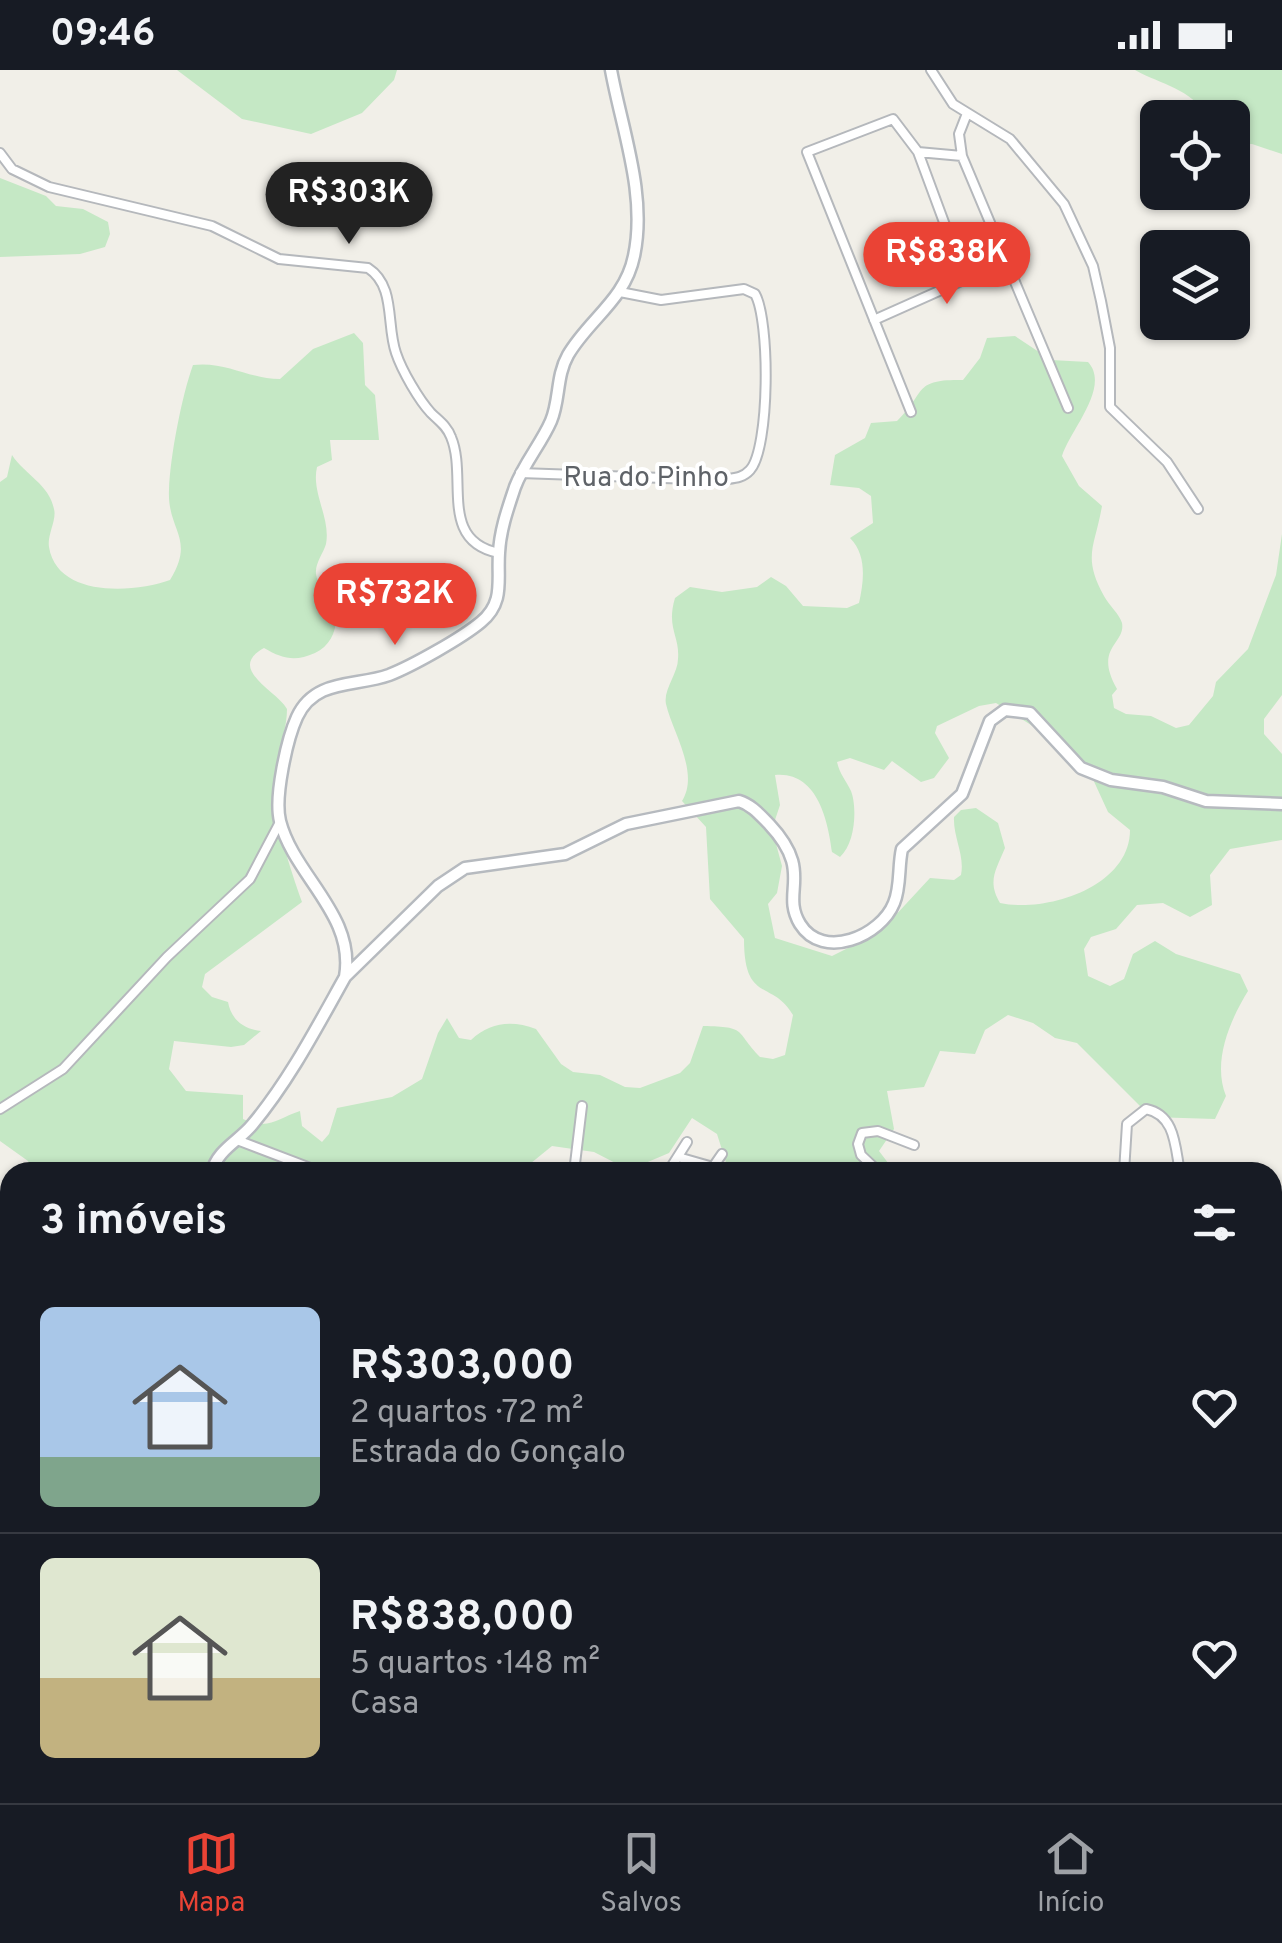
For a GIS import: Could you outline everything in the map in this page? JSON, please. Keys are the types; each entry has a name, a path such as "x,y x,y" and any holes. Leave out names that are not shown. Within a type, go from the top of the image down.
{"street":[{"path":"0,1109 64,1069 168,958 250,880 280,822 288,748 298,714 326,689 346,680 388,675 480,624 498,598 498,553 520,473 553,416 561,370 569,353 620,292 634,258 638,205 611,70"},
{"path":"930,70 966,116 1010,139 1064,204 1093,266 1102,301 1110,348 1110,407 1167,462 1198,510"},
{"path":"966,116 959,134 962,156 1068,408"},
{"path":"911,412 806,152 893,118 918,152 965,279"},
{"path":"0,152 12,169 49,187 212,226 279,259 368,268 377,273 384,285 396,354 429,411 451,436 460,474 456,509 459,524 480,546 498,553"},
{"path":"918,152 962,156"},
{"path":"874,320 1006,261"},
{"name":"Rua do Pinho","path":"520,473 722,480 741,477 756,462 765,326 755,294 744,289 661,300 620,292"},
{"path":"216,1162 276,1092 345,977 438,886 465,868 565,854 626,824 739,801 757,811 791,850 797,876 796,909 802,927 824,942 844,942 868,932 885,918 896,900 902,849 962,794 990,721 1005,710 1030,713 1081,768 1111,780 1163,787 1206,801 1282,804"},
{"path":"280,822 338,925 348,957 345,977"},
{"path":"575,1162 582,1106"},
{"path":"1125,1162 1127,1124 1146,1110 1159,1113 1169,1124 1178,1162"},
{"path":"868,1162 858,1144 862,1134 874,1130 914,1145"},
{"path":"237,1140 295,1162"},
{"path":"675,1162 687,1142"},
{"path":"716,1162 722,1154"},
{"path":"678,1157 691,1162"}],"green space":[{"path":"177,70 397,70 394,80 362,113 311,134 242,119"},
{"path":"1135,70 1282,70 1282,154 1250,144 1250,100 1193,100"},
{"path":"0,178 46,196 56,206 83,209 108,222 110,234 105,247 80,254 0,257"},
{"path":"354,333 363,343 365,385 375,395 379,440 330,440 332,460 317,467 327,534 316,574 335,607 332,637 322,649 301,658 283,657 264,648 250,664 257,679 287,709 276,771 276,804 302,902 205,974 202,987 212,997 228,1002 239,1022 261,1031 244,1045 231,1047 174,1041 169,1069 186,1091 243,1095 243,1119 260,1124 300,1111 302,1126 322,1142 329,1134 337,1108 392,1097 422,1079 447,1018 459,1038 471,1040 502,1024 536,1029 561,1064 573,1072 600,1075 625,1087 640,1088 680,1073 690,1063 703,1026 734,1029 760,1057 773,1059 785,1055 793,1015 785,1004 754,982 745,959 744,939 710,899 706,827 682,801 687,790 686,765 666,704 678,659 672,617 675,598 690,587 722,592 757,587 771,577 786,586 803,606 847,608 859,603 862,560 850,538 873,523 871,496 859,488 830,485 835,455 865,438 871,423 897,421 928,385 963,380 980,358 987,338 1015,336 1051,360 1088,362 1094,372 1092,396 1062,456 1079,486 1102,506 1092,561 1097,582 1122,623 1108,664 1117,689 1112,695 1114,708 1126,714 1151,716 1176,728 1189,725 1213,696 1216,682 1248,649 1276,575 1282,534 1282,695 1264,719 1264,734 1282,754 1282,840 1230,849 1210,875 1212,905 1190,917 1163,903 1137,905 1116,929 1091,937 1084,949 1088,976 1110,986 1124,979 1133,954 1155,941 1176,954 1240,974 1248,991 1225,1042 1221,1069 1226,1096 1215,1119 1151,1117 1077,1043 1055,1038 1033,1023 1008,1015 985,1030 975,1054 940,1051 924,1087 887,1091 894,1129 879,1151 887,1162 726,1162 717,1134 692,1118 669,1153 648,1162 613,1162 594,1152 552,1146 532,1162 29,1162 0,1141 0,482 7,477 12,455 47,493 55,513 49,547 55,564 66,576 81,583 118,589 170,580 181,544 170,504 170,476 193,365 280,379 313,349","holes":["996,703 1050,737 1073,769 1091,775 1108,812 1130,830 1126,850 1116,867 1082,892 1040,904 1000,903 993,882 1005,848 998,823 976,808 961,810 954,817 961,875 954,880 930,878 880,932 832,956 775,938 768,904 777,893 782,866 772,829 780,805 775,775 789,776 810,789 823,813 832,852 840,857 852,834 854,806 837,762 850,758 884,770 892,761 921,782 934,778 949,758 935,733 937,726 979,706"]}]}
